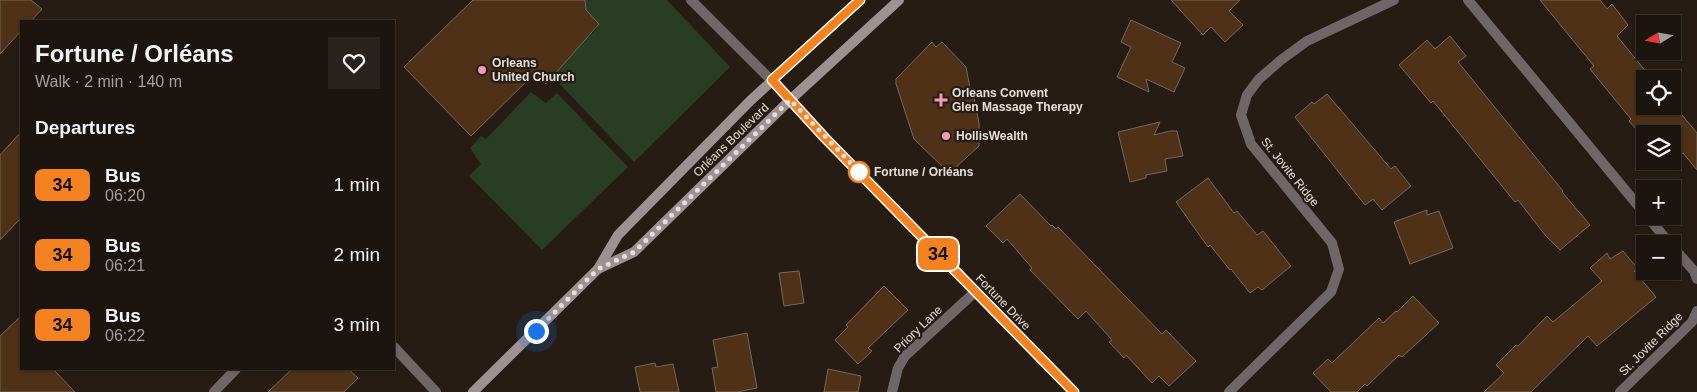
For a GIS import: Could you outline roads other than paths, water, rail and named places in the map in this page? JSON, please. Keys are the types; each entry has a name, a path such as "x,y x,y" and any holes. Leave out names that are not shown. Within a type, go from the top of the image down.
{"main road":[{"name":"Orléans Boulevard","path":"473,392 598,269 618,235 772,80 860,0"},
{"name":"Orléans Boulevard","path":"598,269 634,252 790,100 899,0"}],"street":[{"name":"Fortune Drive","path":"691,0 772,80 825,138 1074,392"},
{"name":"St. Jovite Ridge","path":"1229,392 1331,292 1339,269 1332,243 1251,144 1240,115 1247,95 1259,79 1307,41 1394,0"},
{"path":"1468,0 1636,203"},
{"path":"1654,225 1663,235"},
{"path":"1681,256 1694,271 1697,279"},
{"name":"Priory Lane","path":"892,392 898,368 905,356 975,292"},
{"name":"St. Jovite Ridge","path":"1620,392 1692,322 1697,312"},
{"path":"395,348 436,392"},
{"path":"214,392 235,370"}],"place":[{"name":"Orleans United Church","path":"482,70"},
{"name":"Orleans Convent Glen Massage Therapy","path":"941,100"},
{"name":"HollisWealth","path":"946,136"},
{"name":"Fortune / Orléans","path":"859,172"}]}
